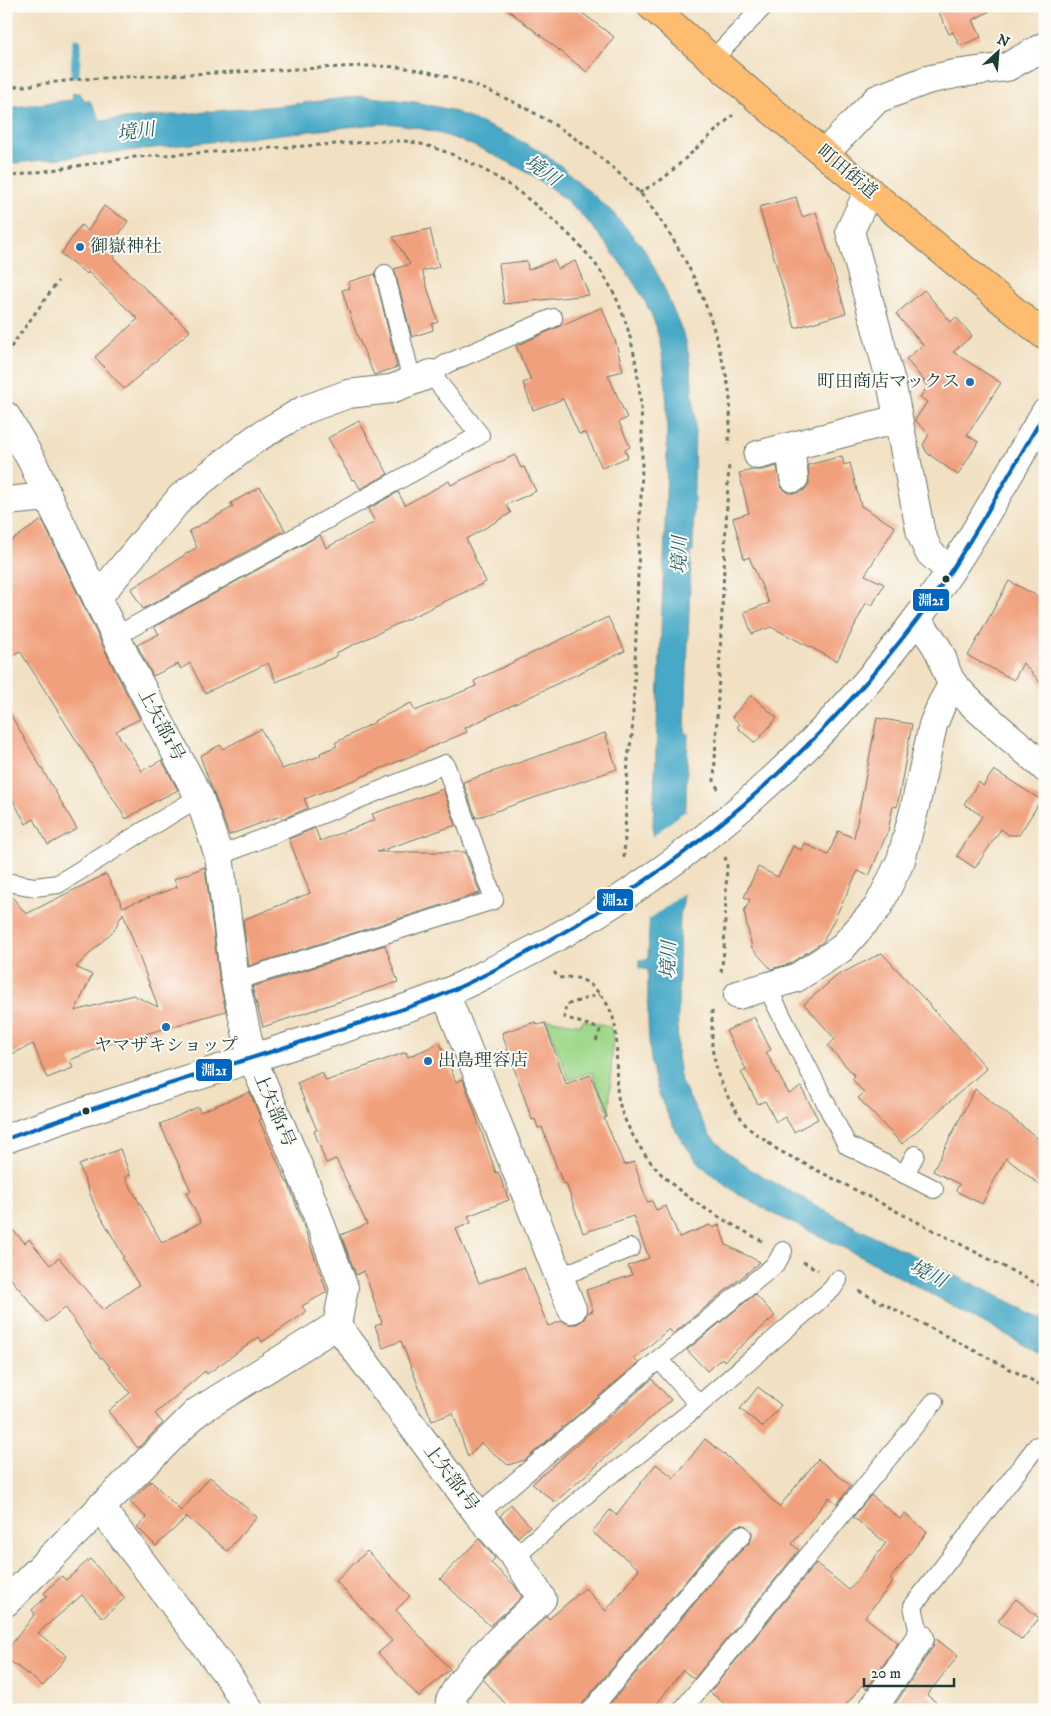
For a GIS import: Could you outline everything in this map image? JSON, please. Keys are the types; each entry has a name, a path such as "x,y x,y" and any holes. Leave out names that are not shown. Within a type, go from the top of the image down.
{"main road":[{"name":"町田街道","path":"651,6 712,60 1045,336"}],"street":[{"path":"825,153 877,100 927,80 1007,67 1045,46"},
{"path":"869,190 850,231 892,382 921,534 928,552 950,571"},
{"path":"98,598 181,497 255,439 304,410 348,394 391,389 421,378"},
{"path":"6,1139 41,1126 390,1014 445,993 536,949 614,903 669,865 719,842 771,781 826,728 916,620 950,571 1045,413"},
{"name":"上矢部1号","path":"6,416 32,461 116,636 199,797 219,856 235,981 252,1058 307,1187 344,1288 337,1325 478,1514 515,1557 542,1599 471,1668 458,1684 450,1701 456,1710"},
{"path":"758,455 898,419"},
{"path":"790,447 794,478"},
{"path":"6,501 48,497"},
{"path":"916,620 933,639 940,653 945,671 953,684 988,719 1022,746 1045,768"},
{"path":"738,995 796,978 841,949 878,907 900,860 915,808 933,726 942,703 953,684"},
{"path":"445,993 572,1309"},
{"path":"6,1602 196,1412 337,1325"},
{"path":"100,1507 229,1677 249,1710"},
{"path":"872,1710 920,1638"}],"lane":[{"path":"712,60 764,6"},
{"path":"116,636 480,435 421,378 385,274"},
{"path":"421,378 446,364 553,318"},
{"path":"219,856 445,764 494,900 235,981"},
{"path":"6,882 34,888 58,884 199,797"},
{"path":"767,987 848,1145 934,1189"},
{"path":"905,1174 915,1155"},
{"path":"559,1278 631,1248"},
{"path":"478,1514 660,1359 776,1264 783,1252"},
{"path":"515,1557 604,1479 629,1462 699,1405 832,1289 838,1280"},
{"path":"660,1359 699,1405"},
{"path":"682,1710 934,1402"},
{"path":"920,1638 913,1606 1037,1446"},
{"path":"591,1710 716,1561 742,1535"}],"path":[{"path":"6,88 91,79 364,66 398,67 434,74 477,87 513,101 554,124 590,149 627,179 672,238 693,275 710,315 730,398 729,452"},
{"path":"639,193 664,178 736,113"},
{"path":"6,354 58,280"},
{"path":"720,794 714,781 728,461"},
{"path":"719,842 727,863 724,951"},
{"path":"551,969 559,978 573,976 583,978 600,994 611,1008 615,1020 616,1088 621,1109 630,1131 641,1149 672,1184 709,1212 765,1243 1045,1387"},
{"path":"596,1041 600,1030 564,1017 566,1005 600,994"}],"green space":[{"path":"546,1019 581,1025 583,1020 609,1026 613,1033 609,1114 592,1072 569,1080"}],"water":[{"name":"境川","path":"73,93 80,93 84,100 90,101 101,121 287,105 362,96 415,102 451,110 511,136 543,153 562,167 611,211 643,247 661,281 686,341 695,420 693,551 691,551 685,731 688,734 683,903 680,915 677,1056 681,1082 709,1134 726,1151 750,1169 855,1227 1045,1319 1045,1356 873,1263 742,1196 710,1173 690,1152 674,1128 659,1094 654,1077 649,1042 648,970 639,968 639,960 648,960 666,502 666,385 660,341 653,318 635,285 607,245 566,200 529,174 486,151 463,142 418,128 396,124 366,125 6,164 6,108 72,100"}],"pier":[{"path":"689,808 686,892 647,921 649,839"}],"building":[{"path":"503,6 573,6 614,37 587,72"},
{"path":"936,6 999,6 973,20 981,37 960,46 953,32 949,34"},
{"path":"796,197 802,217 816,212 846,313 795,328 759,207"},
{"path":"104,206 128,221 111,247 118,251 113,258 190,331 124,389 95,357 138,319 88,272 87,274 61,254 81,225 88,231"},
{"path":"430,229 439,267 422,271 438,322 432,324 433,330 412,337 394,269 410,264 393,237"},
{"path":"554,260 558,269 575,261 589,295 504,304 499,264 527,261 528,270"},
{"path":"375,274 397,367 374,375 355,330 342,290 350,288 348,282"},
{"path":"924,290 951,322 956,317 972,336 953,352 1001,383 967,435 978,442 958,475 927,453 923,445 929,434 915,420 927,402 920,397 928,386 906,359 923,345 896,314"},
{"path":"602,307 616,343 623,371 608,375 627,418 619,422 630,447 625,450 628,457 602,468 586,433 579,434 563,399 533,410 523,383 531,380 516,346"},
{"path":"359,421 388,474 360,489 355,479 352,480 328,438"},
{"path":"515,455 521,468 524,467 536,491 506,505 511,513 466,539 486,582 336,653 337,656 276,682 268,663 205,693 190,663 181,669 178,664 153,676 137,645 159,634 154,627 320,535 326,548 375,522 368,509 398,492 405,505 449,481 451,485"},
{"path":"842,456 844,465 850,463 861,506 895,527 865,575 884,584 872,606 866,603 837,661 771,627 752,634 744,612 769,603 749,557 744,559 733,518 749,513 739,473 777,466 781,487 788,493 796,493 804,490 809,484 808,465"},
{"path":"260,487 285,530 143,609 131,589 197,547 189,531 233,507 231,503"},
{"path":"42,520 140,719 116,731 142,771 162,760 178,790 126,819 20,651 6,659 6,544"},
{"path":"1009,581 1045,600 1045,688 1023,663 1014,680 968,656"},
{"path":"608,617 625,651 465,728 467,732 304,799 308,808 282,819 280,816 229,835 200,756 220,745 223,749 261,729 282,769 320,756 320,753 337,746 335,743 411,703 415,711 476,686 474,681"},
{"path":"751,695 777,718 755,743 737,727 740,724 732,717"},
{"path":"6,707 77,829 48,845 34,819 26,824 6,788"},
{"path":"877,718 912,724 897,807 893,806 888,831 869,876 858,871 823,942 789,964 771,969 752,948 744,911 750,900 744,897 758,867 778,877 793,846 801,850 804,843 828,855 838,831 854,838"},
{"path":"605,733 617,769 476,818 463,782"},
{"path":"994,770 1041,800 1019,835 1009,835 1001,829 975,868 957,856 982,816 964,804 979,782 983,786"},
{"path":"443,789 456,825 377,852 465,852 480,893 249,966 243,920 310,893 289,839 315,828 320,841 375,820 372,814"},
{"path":"205,867 220,983 226,1011 107,1045 70,1060 73,1068 47,1078 33,1044 6,1057 6,893 9,893 26,914 106,874 123,907 177,887 174,879","holes":["123,913 158,1007 133,995 75,1011 92,975 76,967 114,930"]},
{"path":"385,945 398,982 263,1027 252,987"},
{"path":"882,953 987,1068 902,1144 858,1098 864,1093 852,1079 855,1076 828,1046 835,1039 804,1004 838,975"},
{"path":"754,1017 771,1050 766,1052 789,1094 801,1087 818,1119 794,1132 785,1117 776,1122 765,1101 758,1104 741,1072 746,1069 726,1031"},
{"path":"535,1022 538,1025 545,1023 566,1084 591,1075 607,1117 604,1118 624,1165 634,1162 647,1202 652,1201 656,1210 666,1206 679,1237 710,1225 713,1228 719,1225 726,1245 760,1262 673,1334 669,1329 634,1359 638,1363 525,1460 508,1465 481,1443 468,1457 453,1413 432,1421 401,1341 383,1348 375,1326 382,1323 364,1271 356,1275 341,1235 367,1224 336,1159 326,1163 314,1131 317,1130 297,1083 322,1072 326,1081 406,1052 408,1057 440,1043 456,1082 463,1079 496,1173 498,1172 509,1200 468,1216 471,1223 456,1229 479,1283 524,1267 548,1326 562,1321 569,1324 577,1324 584,1319 587,1313 593,1311 586,1290 632,1275 628,1266 649,1258 633,1216 583,1233 566,1183 563,1184 542,1127 538,1128 535,1119 532,1120 502,1033"},
{"path":"975,1089 1045,1144 1045,1189 1006,1158 982,1204 956,1191 959,1184 933,1171"},
{"path":"250,1092 261,1119 259,1120 288,1182 327,1292 302,1306 306,1312 262,1342 259,1337 207,1374 205,1371 155,1414 163,1423 138,1448 108,1411 130,1393 102,1357 100,1358 65,1307 47,1322 6,1273 6,1223 25,1243 29,1239 50,1265 59,1258 103,1310 139,1285 122,1258 124,1257 94,1204 79,1165 120,1149 130,1175 125,1177 162,1243 201,1222 186,1193 191,1191 160,1124 198,1107 200,1112"},
{"path":"755,1294 775,1316 724,1361 722,1358 707,1371 687,1350"},
{"path":"652,1379 671,1400 555,1502 532,1484"},
{"path":"758,1387 781,1405 763,1427 740,1409"},
{"path":"705,1439 729,1458 779,1507 818,1459 851,1486 837,1504 829,1497 792,1544 799,1550 694,1679 683,1670 652,1710 605,1710 724,1568 750,1542 752,1532 745,1525 734,1527 708,1554 583,1703 581,1710 511,1710 483,1679 547,1616 549,1619 585,1588 606,1611 639,1569 592,1532 610,1510 616,1515 656,1464 674,1478"},
{"path":"210,1477 257,1517 227,1551 187,1517 156,1546 137,1527 147,1518 130,1502 151,1481 181,1511"},
{"path":"871,1495 900,1519 904,1513 927,1532 890,1579 893,1582 865,1617 898,1643 867,1689 862,1685 842,1710 732,1710 710,1692 816,1563 849,1590 886,1543 853,1517"},
{"path":"511,1504 530,1526 518,1537 500,1516"},
{"path":"479,1539 495,1558 491,1563 515,1586 522,1597 490,1626 440,1579"},
{"path":"367,1551 410,1596 396,1610 450,1669 419,1697 378,1653 392,1641 336,1581"},
{"path":"90,1559 125,1598 103,1618 82,1595 38,1633 67,1656 43,1686 6,1658 6,1651 35,1614 32,1610 47,1596 44,1593 62,1576 66,1580"},
{"path":"1016,1599 1039,1618 1022,1640 998,1621"},
{"path":"935,1638 958,1656 927,1695 946,1710 893,1710 933,1647"}],"waterway":[{"path":"75,73 77,43"}],"transit line":[{"name":"淵21","path":"6,1139 87,1110 386,1015 439,996 484,976 528,952 584,920 638,885 690,848 787,765 875,671 916,621 951,571 1045,413"}],"place":[{"name":"御嶽神社","path":"80,247"},
{"name":"町田商店マックス","path":"970,382"},
{"name":"ヤマザキショップ","path":"166,1027"},
{"name":"出島理容店","path":"428,1061"}]}
